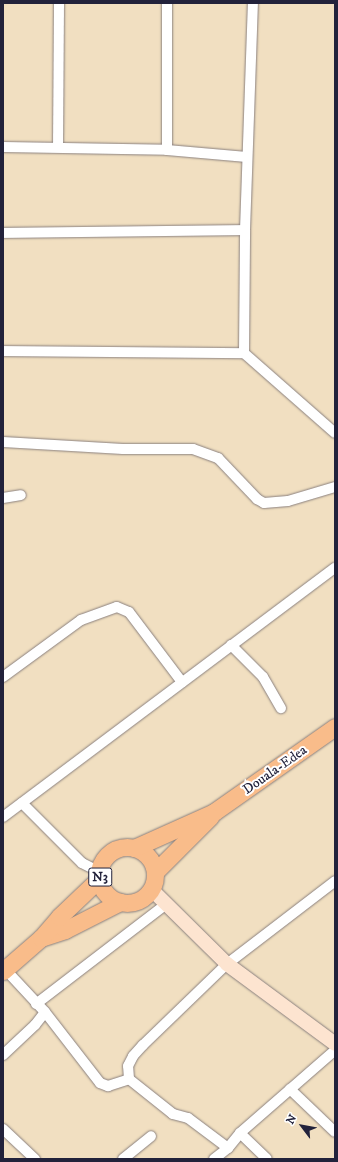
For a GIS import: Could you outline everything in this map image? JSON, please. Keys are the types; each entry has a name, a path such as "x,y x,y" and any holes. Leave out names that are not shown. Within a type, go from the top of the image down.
{"highway":[{"name":"Douala-Edea","path":"155,872 214,812 335,727"},
{"name":"Douala-Edea","path":"134,848 214,812"},
{"name":"N3","path":"120,902 106,893 100,875 103,861 111,852 123,848 134,848"},
{"path":"134,848 144,853 152,862 155,872 151,889"},
{"name":"N3","path":"4,970 41,938 59,916 100,875"},
{"name":"N3","path":"41,938 65,930 120,902 138,900 151,889"}],"main road":[{"path":"151,889 165,905 227,964 335,1044"}],"street":[{"path":"58,147 59,3"},
{"path":"167,3 167,150"},
{"path":"244,354 245,230 253,3"},
{"path":"3,147 167,150 247,157"},
{"path":"3,234 245,230"},
{"path":"3,351 244,354 335,433"},
{"path":"3,442 123,449 193,449 218,458 257,499 264,503 288,501 335,488"},
{"path":"3,498 21,495"},
{"path":"3,817 335,568"},
{"path":"3,677 81,620 116,607 129,612 182,682"},
{"path":"231,645 263,677 281,708"},
{"path":"22,803 82,863 100,875"},
{"path":"228,1148 188,1118 172,1114 129,1079 128,1066 138,1050 227,964 335,881"},
{"path":"36,1004 165,905"},
{"path":"4,970 45,1012 100,1083 108,1086 129,1079"},
{"path":"3,1055 35,1025 45,1012"},
{"path":"214,1159 228,1148 240,1133 335,1050"},
{"path":"290,1089 335,1132"},
{"path":"3,1129 36,1159"},
{"path":"240,1133 267,1159"},
{"path":"123,1159 151,1136"}]}
